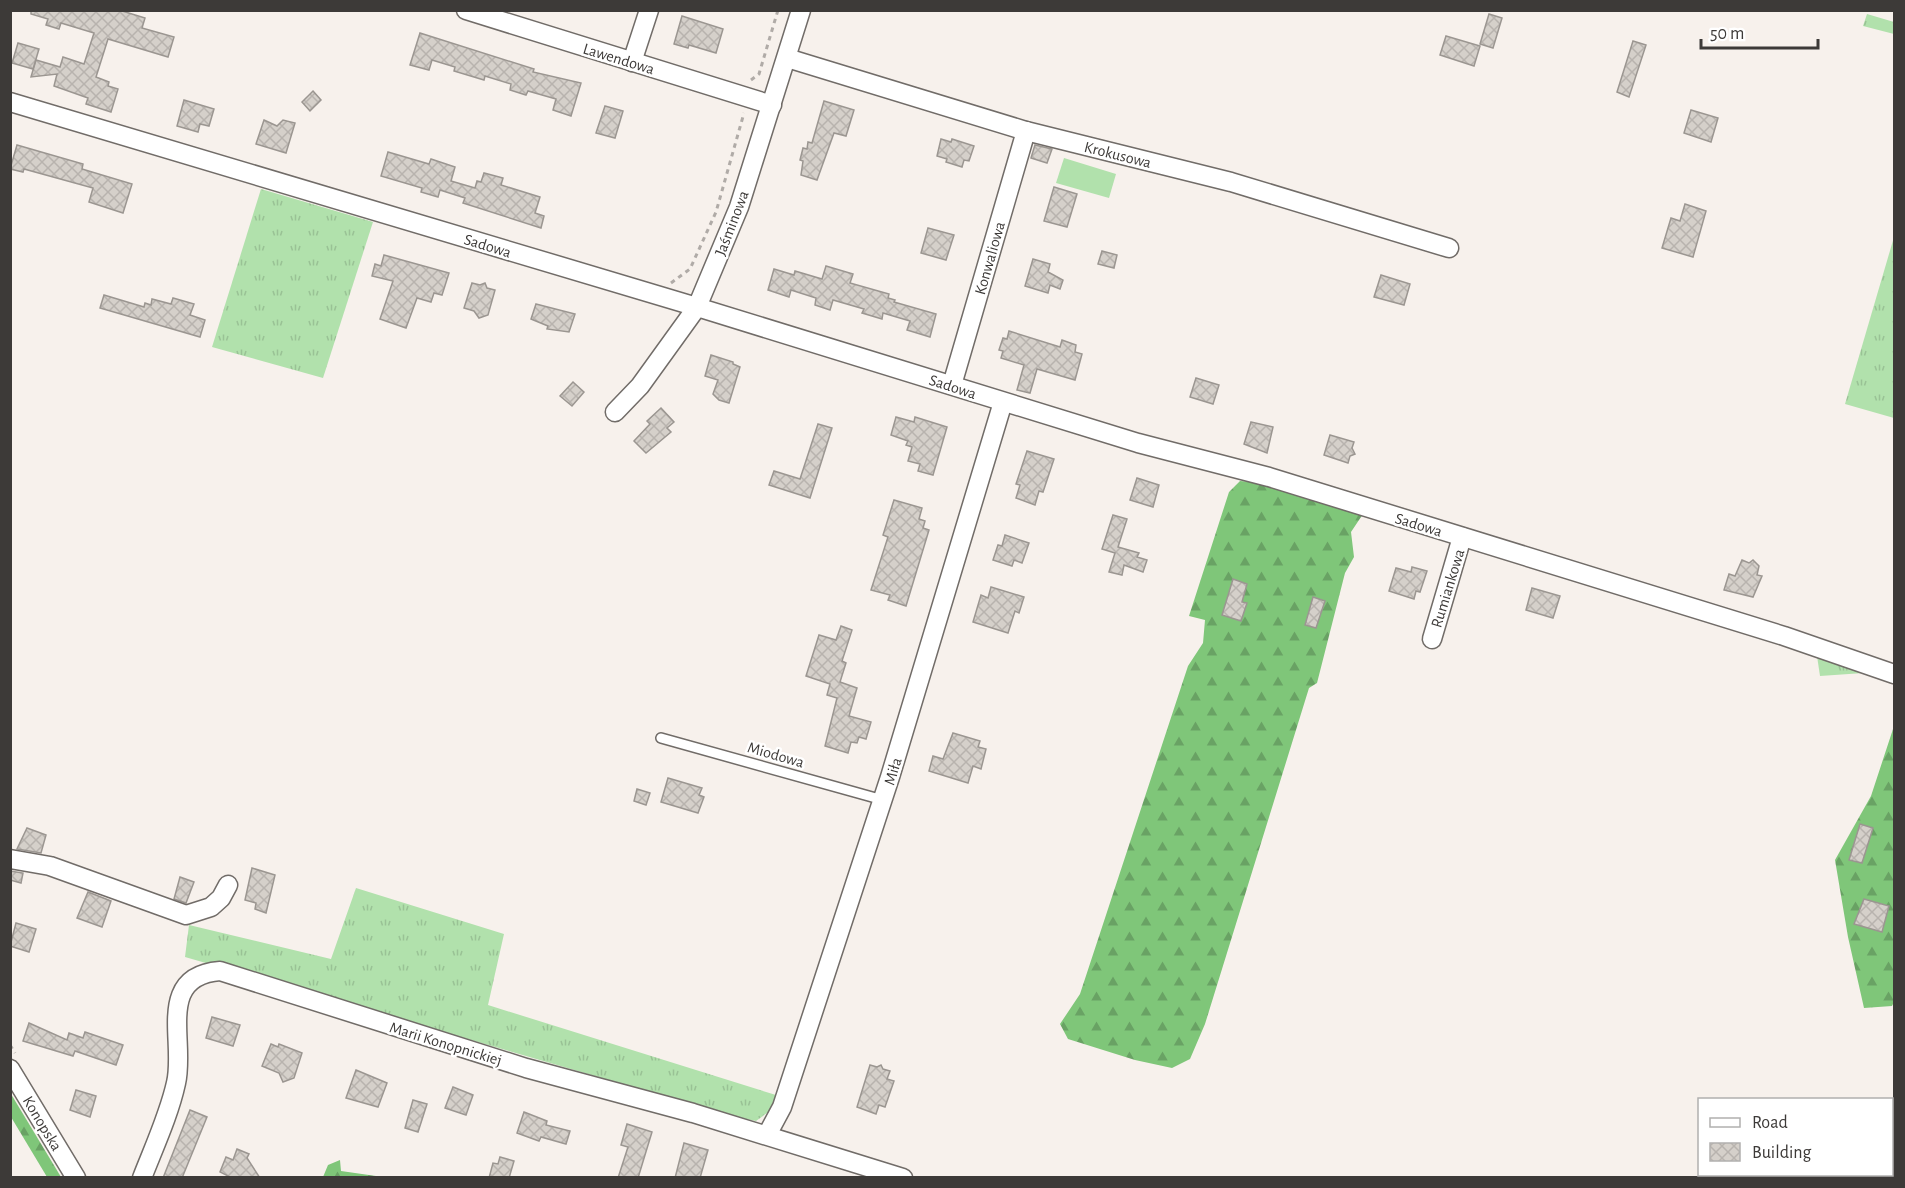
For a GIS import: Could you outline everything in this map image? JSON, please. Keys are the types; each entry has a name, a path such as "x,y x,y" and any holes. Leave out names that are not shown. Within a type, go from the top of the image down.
{"street":[{"name":"Lawendowa","path":"466,10 772,105"},
{"path":"632,62 649,10"},
{"name":"Jaśminowa","path":"615,412 640,386 697,307 739,207 801,10"},
{"name":"Krokusowa","path":"787,58 1026,131 1231,183 1449,248"},
{"name":"Sadowa","path":"10,102 697,307 1138,443 1269,477 1784,636 1894,674"},
{"name":"Konwaliowa","path":"952,385 1026,131"},
{"name":"Miła","path":"767,1135 782,1107 883,800 1003,402"},
{"name":"Rumiankowa","path":"1432,639 1462,537"},
{"path":"10,859 50,866 186,915 212,907 222,898 228,885"},
{"name":"Marii Konopnickiej","path":"142,1178 177,1080 179,1000 194,978 213,971 220,971 526,1068 767,1135 903,1178"},
{"name":"Konopska","path":"10,1069 76,1178"}],"lane":[{"name":"Miodowa","path":"660,738 883,800"}],"path":[{"path":"665,298 669,284 690,269 716,212 741,130 751,81 759,74 778,10"}],"green space":[{"path":"1867,14 1894,22 1894,34 1863,26"},
{"path":"1064,158 1116,174 1109,198 1056,183"},
{"path":"261,189 373,222 323,378 212,347"},
{"path":"1894,237 1894,418 1845,404"},
{"path":"1240,481 1263,483 1363,514 1351,532 1354,557 1345,573 1317,683 1309,688 1205,1024 1190,1059 1172,1068 1135,1060 1068,1039 1060,1024 1080,994 1188,666 1203,643 1205,620 1189,616 1229,492"},
{"path":"1817,656 1878,672 1820,676"},
{"path":"1894,726 1894,1002 1892,1006 1864,1008 1848,937 1835,860 1871,796"},
{"path":"356,888 504,934 488,1005 776,1095 771,1110 756,1121 736,1117 185,957 189,925 331,959"},
{"path":"11,1094 61,1177 47,1177 11,1117"},
{"path":"340,1160 341,1171 383,1177 323,1177 328,1165"}],"building":[{"path":"31,10 119,10 145,18 142,28 174,37 168,57 108,39 96,77 109,82 108,86 118,89 111,112 86,104 88,98 54,86 57,74 31,77 36,60 60,67 63,57 84,64 94,33 61,23 59,29 46,25 48,19 31,14"},
{"path":"1489,14 1502,18 1493,48 1480,44"},
{"path":"682,16 723,29 716,53 689,45 688,48 674,44"},
{"path":"420,33 534,69 533,72 581,83 571,116 553,110 556,99 528,91 526,95 510,90 511,84 485,76 484,80 454,71 455,67 432,60 429,70 410,65"},
{"path":"1446,36 1480,46 1474,66 1440,55"},
{"path":"1633,41 1646,45 1629,97 1617,92"},
{"path":"18,43 39,49 33,69 12,63"},
{"path":"313,91 321,100 310,111 302,102"},
{"path":"184,100 214,109 209,126 200,124 198,132 177,126"},
{"path":"824,101 854,110 846,136 834,133 817,180 801,175 803,161 800,160 803,148 807,149 808,142 812,143"},
{"path":"605,106 623,111 615,138 596,133"},
{"path":"1691,110 1718,118 1711,142 1684,133"},
{"path":"264,120 277,126 283,120 295,123 286,153 256,144"},
{"path":"941,139 951,142 952,139 974,146 969,161 964,160 962,167 946,162 947,159 937,156"},
{"path":"17,145 83,164 82,169 132,184 123,213 89,202 93,188 24,169 23,172 10,169"},
{"path":"1035,145 1052,149 1047,163 1031,158"},
{"path":"388,152 429,164 431,159 455,167 451,181 475,188 477,181 481,182 484,173 503,178 501,185 540,197 535,213 544,216 541,228 463,203 465,198 440,190 438,197 421,192 422,188 381,176"},
{"path":"1054,187 1077,194 1067,227 1044,221"},
{"path":"1685,204 1706,211 1693,257 1662,248 1671,218 1680,221"},
{"path":"928,228 954,235 946,260 921,253"},
{"path":"1102,251 1117,255 1114,268 1098,264"},
{"path":"384,255 449,273 442,295 434,293 431,302 417,298 406,328 380,319 393,281 372,276 375,264 381,266"},
{"path":"1033,259 1050,264 1048,272 1063,280 1060,289 1050,285 1048,293 1025,286"},
{"path":"826,266 853,274 850,283 889,294 888,298 895,300 894,302 936,314 930,337 907,330 910,321 883,313 882,319 862,313 864,309 833,300 830,310 815,305 816,298 791,290 789,297 768,290 774,269 794,275 795,271 822,279"},
{"path":"1381,275 1410,284 1404,305 1374,297"},
{"path":"472,283 480,285 485,283 487,288 495,290 488,315 479,318 474,311 464,308"},
{"path":"104,295 144,307 145,303 151,305 152,299 171,304 173,298 194,304 190,315 205,320 200,337 100,308"},
{"path":"536,304 575,314 569,332 547,329 548,326 531,319"},
{"path":"1009,331 1060,347 1062,340 1076,345 1075,352 1082,354 1075,380 1037,369 1030,393 1017,390 1024,365 1001,358 1003,351 999,350 1003,338 1007,339"},
{"path":"711,355 733,362 740,367 729,403 719,400 713,394 718,380 705,376"},
{"path":"1196,378 1219,385 1213,404 1190,397"},
{"path":"573,382 584,392 572,406 560,396"},
{"path":"661,408 674,422 667,428 671,432 646,453 634,441 650,424 647,421"},
{"path":"896,417 914,422 915,417 947,427 933,475 918,471 920,464 908,461 912,447 906,445 908,441 891,435"},
{"path":"1251,422 1273,427 1267,453 1244,444"},
{"path":"818,424 832,428 810,498 769,485 774,471 800,479"},
{"path":"1330,435 1354,442 1352,448 1355,454 1350,456 1348,463 1324,455"},
{"path":"1027,451 1054,459 1043,492 1039,491 1035,505 1016,498 1020,485 1016,484"},
{"path":"1137,478 1159,485 1153,507 1130,500"},
{"path":"894,500 922,508 919,519 925,521 923,528 929,530 906,606 888,600 890,595 871,590 888,537 883,535"},
{"path":"1113,515 1127,519 1118,547 1139,553 1137,557 1147,560 1143,572 1124,565 1122,575 1109,572 1115,553 1102,549"},
{"path":"1005,535 1029,543 1022,563 1014,560 1012,566 993,560 998,545 1002,546"},
{"path":"1742,560 1749,563 1753,560 1759,566 1757,575 1762,576 1753,597 1724,590 1729,574 1735,576"},
{"path":"1412,567 1427,571 1420,592 1416,591 1414,599 1389,591 1396,568 1411,572"},
{"path":"1233,579 1247,584 1242,602 1247,603 1241,621 1222,615"},
{"path":"991,587 1024,597 1019,613 1015,611 1008,633 973,622 981,595 988,598"},
{"path":"1532,588 1560,596 1553,618 1526,610"},
{"path":"1313,597 1325,601 1316,628 1305,625"},
{"path":"841,626 852,630 842,661 846,663 840,682 857,688 849,716 871,722 866,739 859,737 857,743 851,742 848,753 825,746 837,698 827,695 830,684 806,676 819,635 836,640"},
{"path":"953,733 980,741 978,747 986,749 981,769 973,766 968,783 929,771 933,756 943,759"},
{"path":"668,778 702,788 699,795 704,797 698,813 661,802"},
{"path":"637,789 650,793 646,805 634,801"},
{"path":"1860,824 1873,828 1862,863 1849,860"},
{"path":"27,828 46,835 41,853 17,849"},
{"path":"252,868 275,875 266,913 255,909 256,903 245,900"},
{"path":"10,871 23,873 21,883 10,880"},
{"path":"180,877 194,882 186,903 174,899"},
{"path":"88,892 111,901 102,927 77,918"},
{"path":"1864,899 1889,906 1882,932 1854,924"},
{"path":"16,923 36,929 29,952 10,946"},
{"path":"212,1017 240,1025 233,1046 206,1038"},
{"path":"29,1023 67,1040 69,1033 83,1038 85,1032 123,1045 116,1065 75,1051 73,1056 23,1041"},
{"path":"271,1044 278,1047 279,1044 302,1053 294,1078 283,1082 279,1073 262,1066"},
{"path":"870,1065 877,1067 881,1065 883,1069 890,1071 887,1079 894,1081 885,1107 879,1105 876,1114 857,1107"},
{"path":"356,1070 387,1083 378,1107 346,1098"},
{"path":"453,1087 473,1095 466,1115 445,1108"},
{"path":"76,1090 96,1096 90,1117 70,1110"},
{"path":"413,1100 427,1104 418,1132 405,1128"},
{"path":"190,1110 207,1117 182,1178 163,1178"},
{"path":"524,1112 547,1121 546,1125 570,1131 566,1144 541,1137 539,1141 517,1133"},
{"path":"627,1124 652,1132 638,1178 618,1178 628,1147 621,1145"},
{"path":"684,1143 708,1150 700,1178 675,1178"},
{"path":"237,1149 249,1154 247,1158 260,1178 232,1178 220,1172 226,1157 233,1160"},
{"path":"500,1157 514,1161 509,1178 489,1178 493,1163 498,1164"}]}
